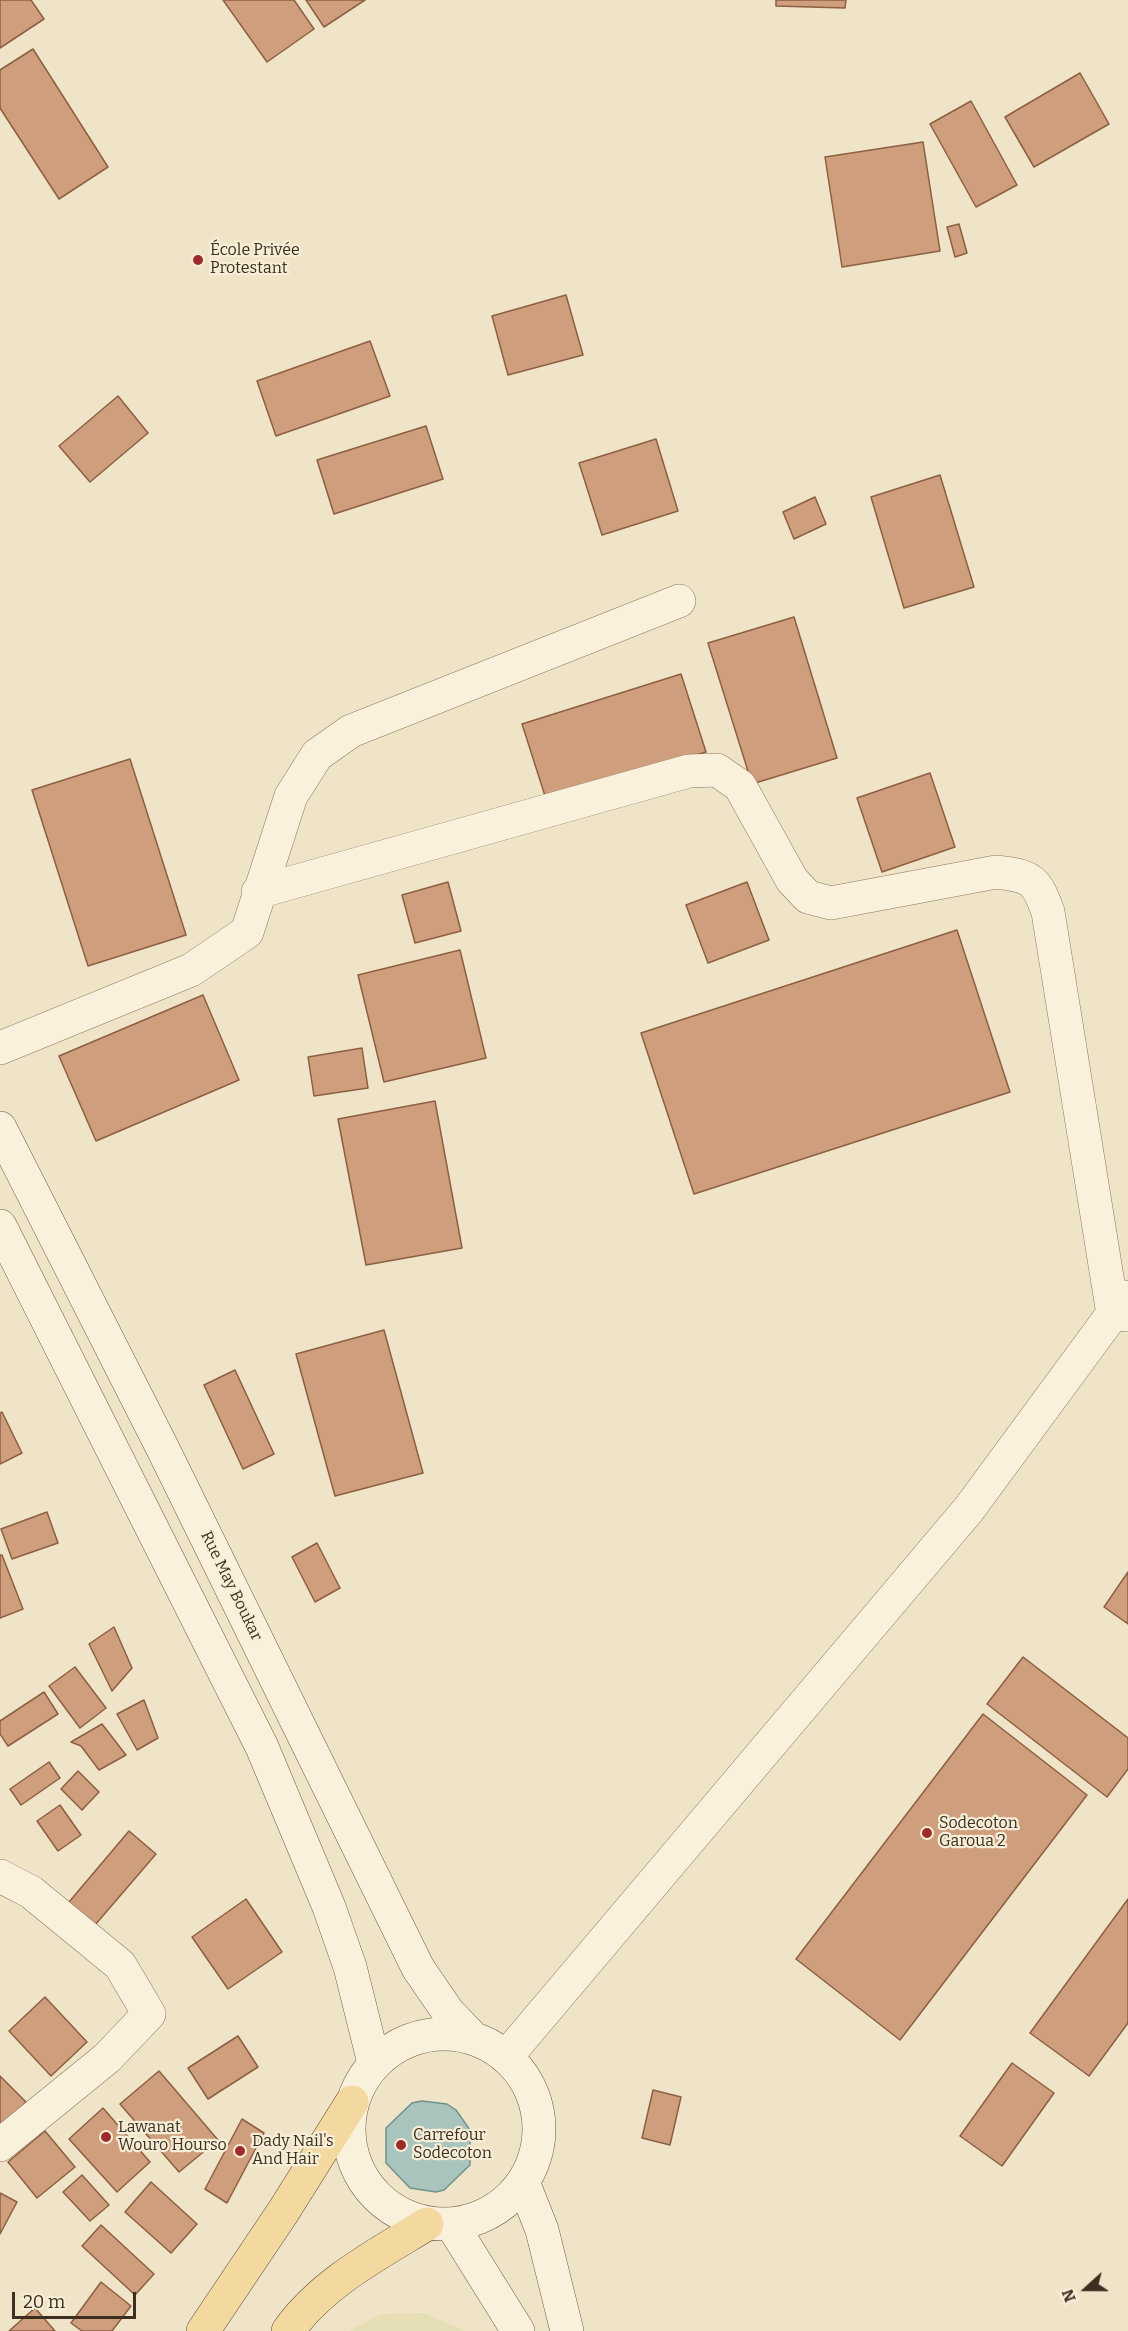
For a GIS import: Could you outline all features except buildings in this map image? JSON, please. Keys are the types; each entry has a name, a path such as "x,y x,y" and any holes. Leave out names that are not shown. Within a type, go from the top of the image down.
{"main road":[{"path":"203,2331 284,2212 352,2102"},
{"path":"288,2331 297,2318 344,2274 440,2224"}],"street":[{"path":"0,1048 199,966 247,932 258,892 291,796 317,755 351,731 679,601"},
{"path":"258,892 689,771 717,770 740,786 792,880 808,897 831,903 996,872 1021,874 1039,888 1048,912 1123,1307 969,1509 506,2057"},
{"name":"Rue May Boukar","path":"0,1128 169,1460 418,1968 448,2012 472,2037"},
{"path":"0,1226 262,1747 329,1907 350,1967 374,2063"},
{"path":"0,1876 31,1892 120,1965 149,2014 107,2058 0,2145"},
{"path":"446,2033 472,2037 490,2045 506,2057 522,2073 533,2094 539,2116 539,2139 534,2162 523,2182 504,2204 480,2218 440,2224 402,2215 380,2200 363,2180 352,2155 348,2128 352,2102 374,2063 395,2047 419,2036 446,2033"},
{"path":"523,2182 542,2230 567,2331"},
{"path":"440,2224 518,2331"}],"shaded area":[{"path":"423,2313 466,2331 349,2331 381,2314"}],"water":[{"path":"422,2101 447,2104 456,2110 470,2130 470,2165 444,2190 436,2192 410,2188 386,2163 386,2128 412,2103"}],"place":[{"name":"École Privée Protestant","path":"198,260"},
{"name":"Sodecoton Garoua 2","path":"927,1833"},
{"name":"Lawanat Wouro Hourso","path":"106,2137"},
{"name":"Carrefour Sodecoton","path":"401,2145"},
{"name":"Dady Nail's And Hair","path":"240,2151"}]}
